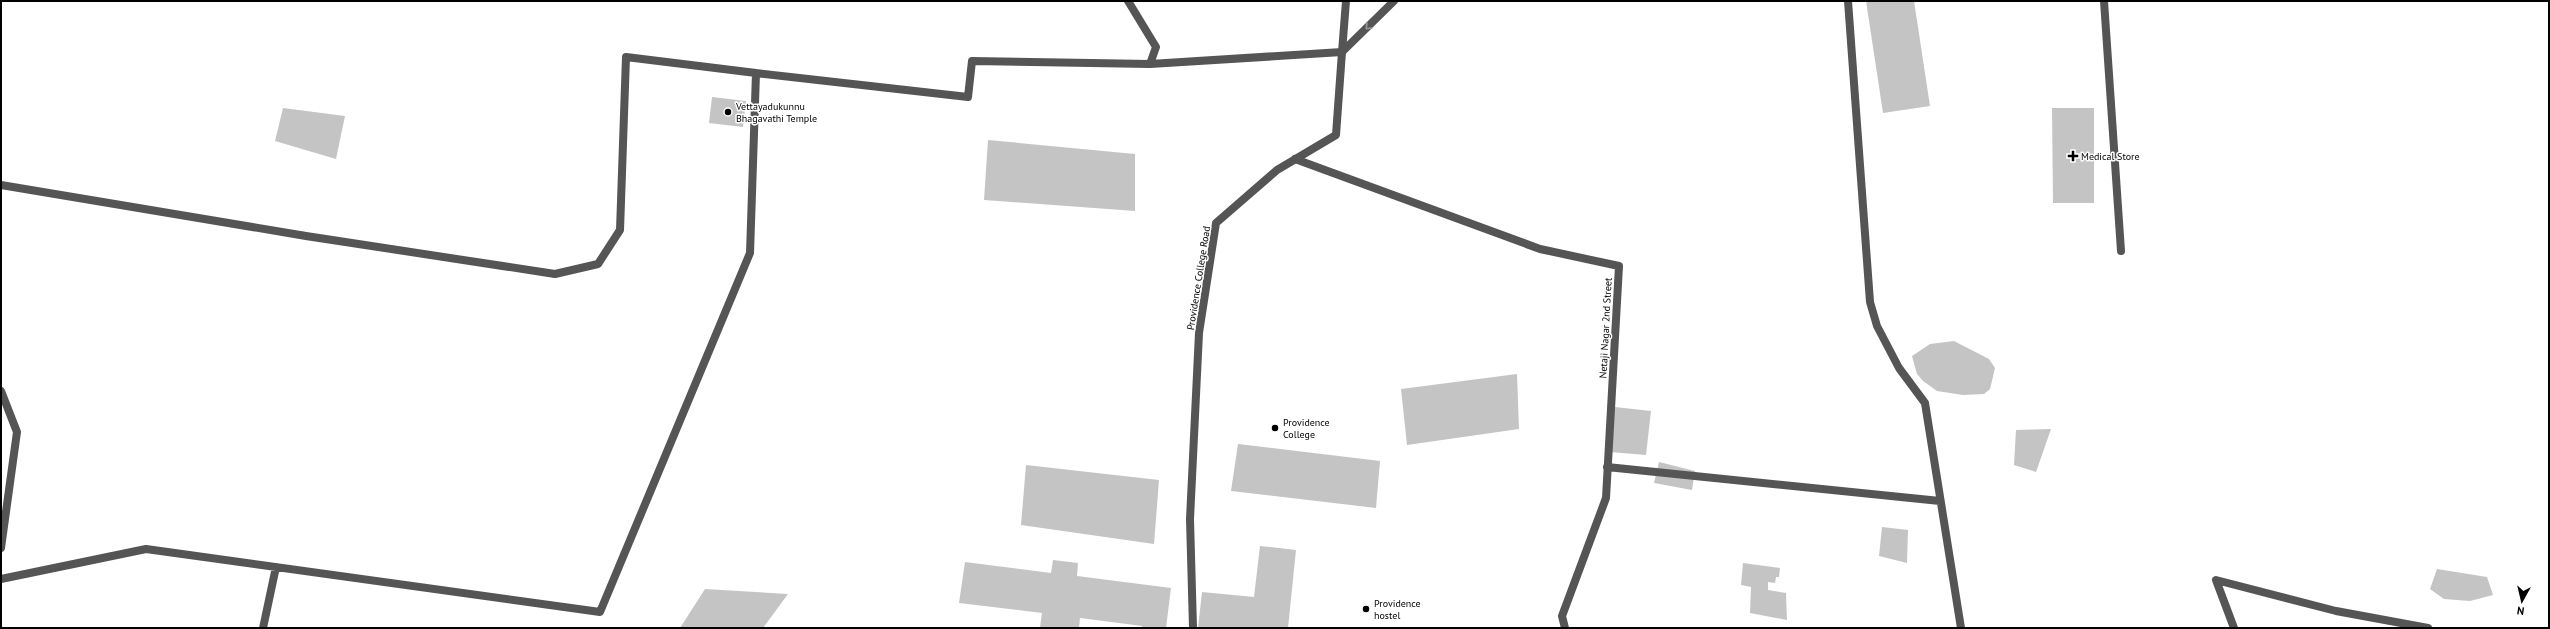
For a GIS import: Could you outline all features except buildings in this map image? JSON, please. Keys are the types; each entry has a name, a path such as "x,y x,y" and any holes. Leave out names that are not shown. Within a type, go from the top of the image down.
{"street":[{"path":"1128,1 1156,47 1150,64"},
{"name":"Providence College Road","path":"1193,628 1190,519 1199,333 1216,223 1277,170 1336,135 1346,1"},
{"path":"1,185 306,236 555,274 598,264 620,230 626,57 968,97 972,62 1150,64 1342,52 1394,1"},
{"path":"1848,1 1870,302 1877,326 1899,368 1925,403 1961,628"},
{"path":"2104,1 2121,251"},
{"path":"1,579 146,549 600,612 750,253 756,73"},
{"name":"Netaji Nagar 2nd Street","path":"1296,159 1540,249 1619,266 1606,498 1562,616 1566,628"},
{"path":"1,391 17,432 1,548"},
{"path":"1607,467 1940,501"},
{"path":"263,628 276,567"},
{"path":"2234,628 2216,580 2336,611 2428,628"}],"place":[{"name":"Vettayadukunnu Bhagavathi Temple","path":"728,112"},
{"name":"Medical Store","path":"2073,156"},
{"name":"Providence College","path":"1275,428"},
{"name":"Providence hostel","path":"1366,609"}]}
